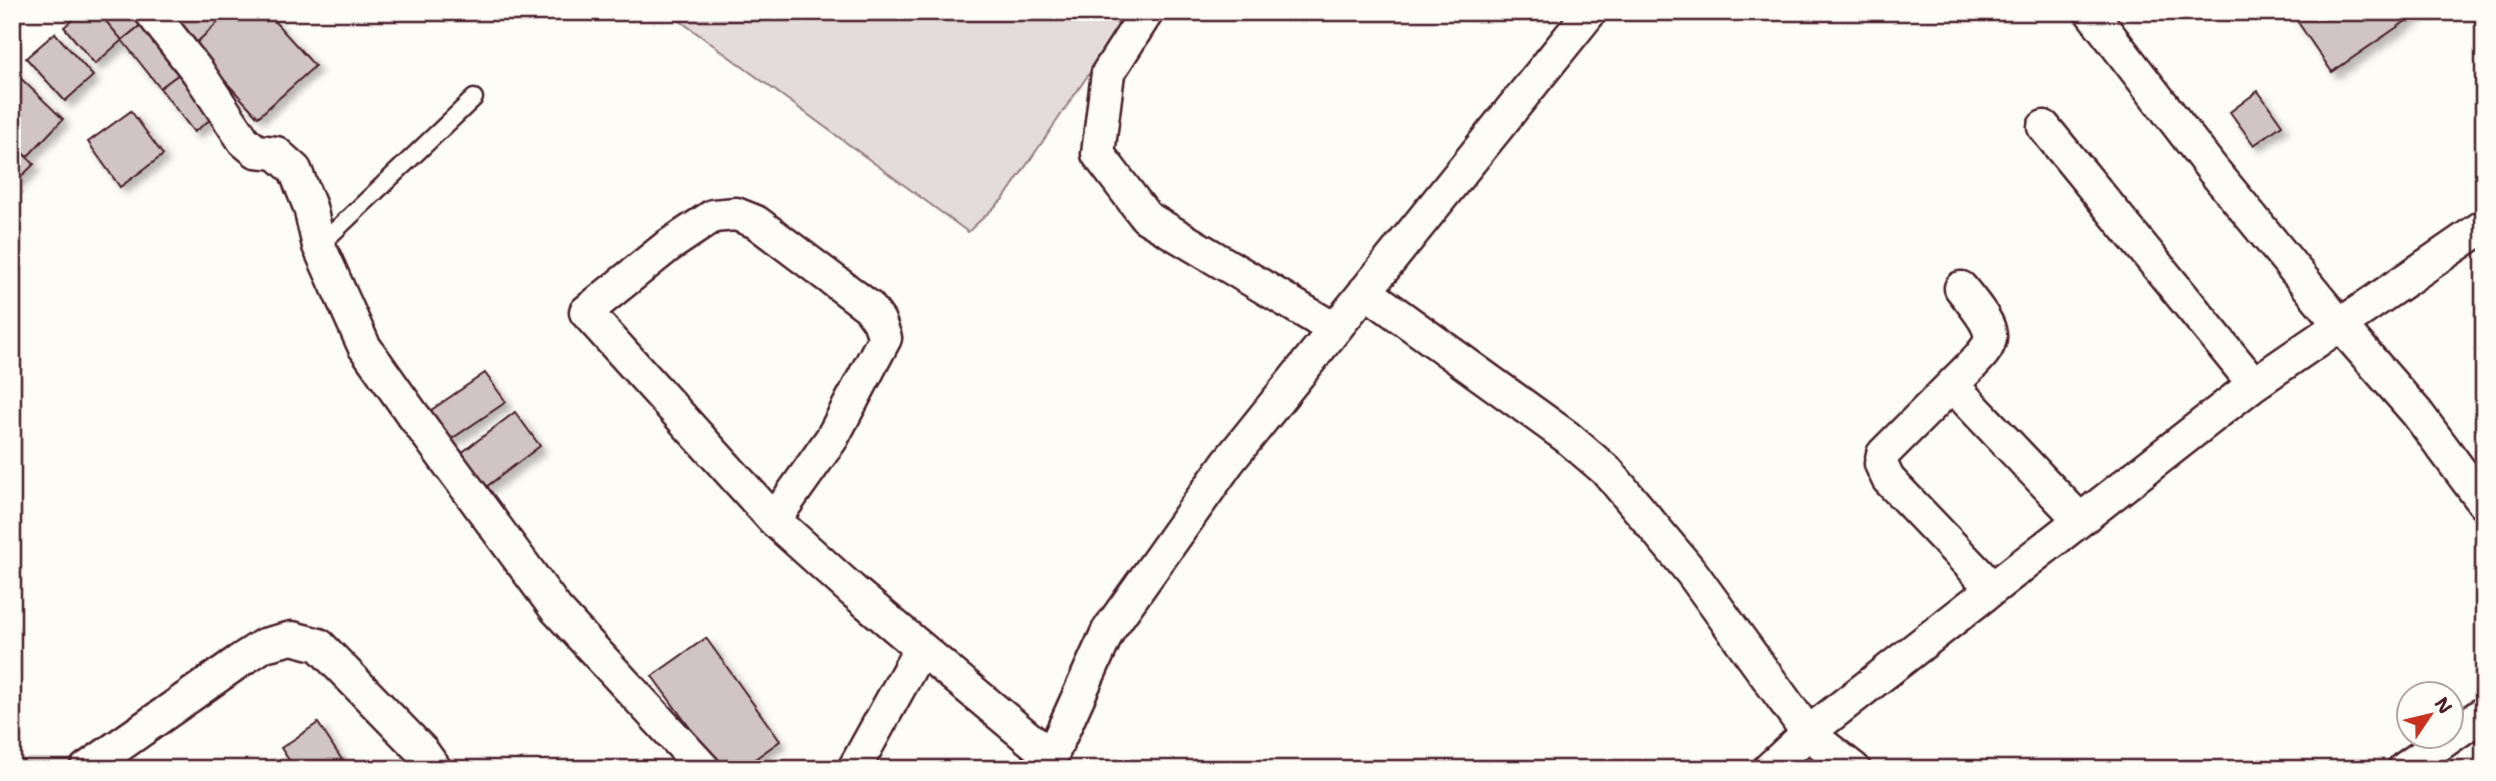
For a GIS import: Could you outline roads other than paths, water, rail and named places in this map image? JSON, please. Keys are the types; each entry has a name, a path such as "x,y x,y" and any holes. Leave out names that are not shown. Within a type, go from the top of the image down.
{"street":[{"path":"150,12 198,72 244,141 256,151 276,153 295,170 310,206 319,246 364,346 467,488 556,609 704,769"},
{"path":"1147,12 1108,73 1098,154 1146,217 1334,329"},
{"path":"774,520 832,438 885,338 879,321 869,307 756,222 736,214 713,216 668,246 586,312 774,520 1050,763 1108,631 1228,462 1590,12"},
{"path":"2091,12 2213,170 2340,325 2417,413 2484,503"},
{"path":"2043,127 2254,384"},
{"path":"1769,769 1808,733 1991,587 2254,384 2484,226"},
{"path":"1961,288 1984,316 1990,328 1991,338 1987,350 1883,454 1881,464 1888,479 1991,587"},
{"path":"1365,291 1567,437 1608,472 1692,573 1808,733 1854,769"},
{"path":"1952,385 2080,520"},
{"path":"86,769 237,662 264,645 292,638 319,645 422,751 435,769"},
{"path":"854,769 921,648"},
{"path":"2404,769 2484,713"}],"lane":[{"path":"319,246 474,98"}]}
